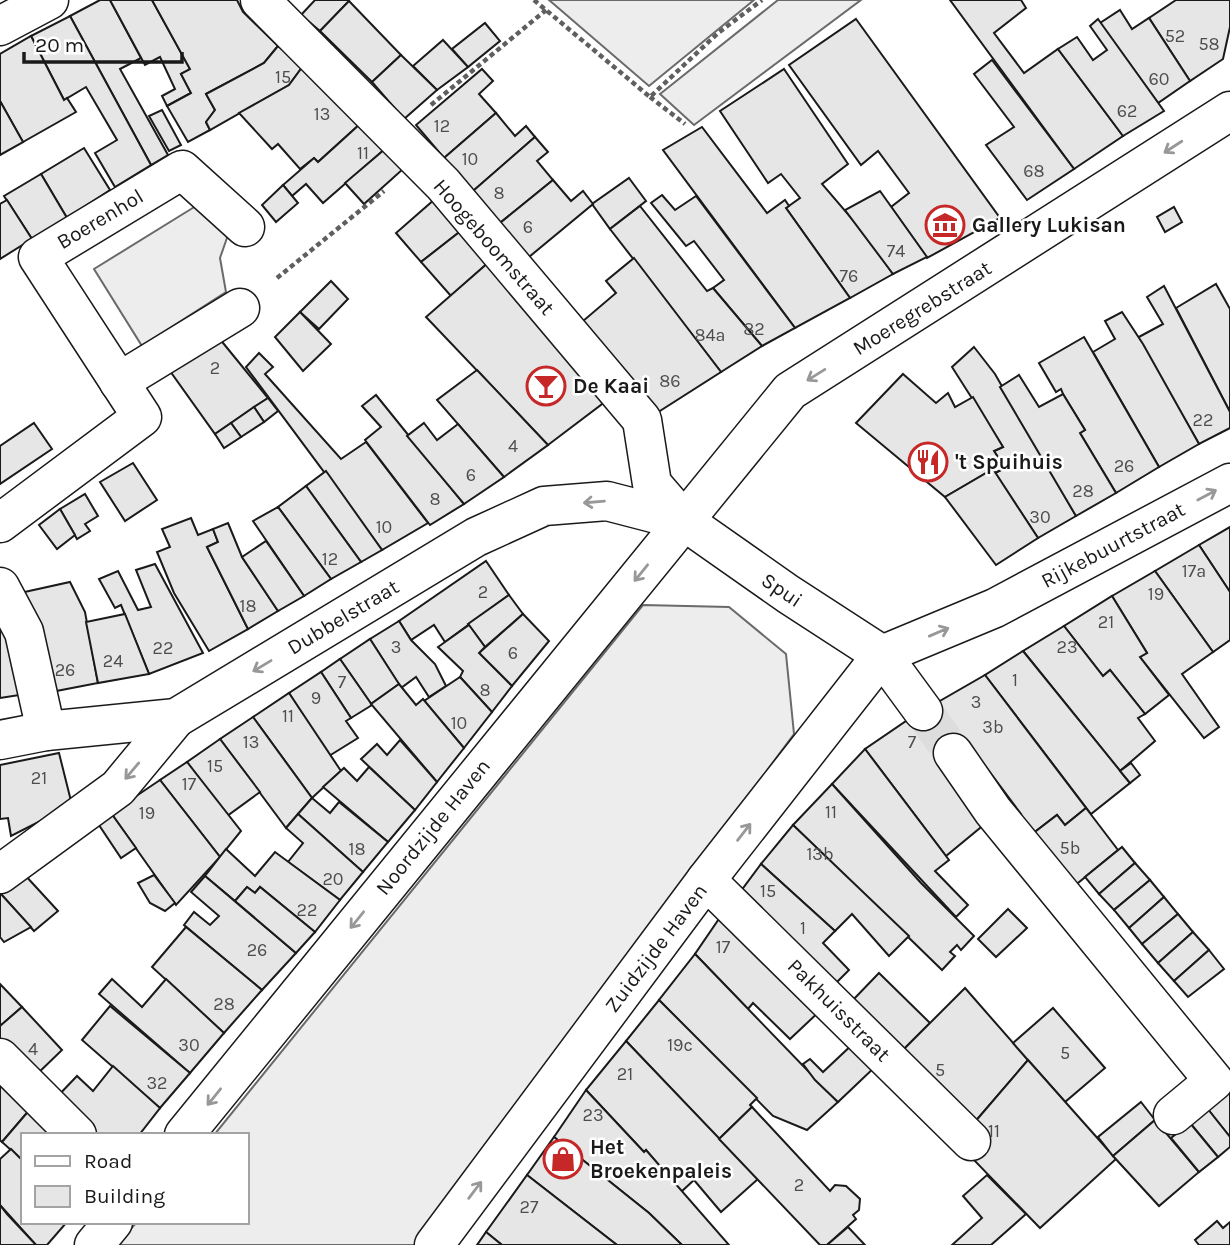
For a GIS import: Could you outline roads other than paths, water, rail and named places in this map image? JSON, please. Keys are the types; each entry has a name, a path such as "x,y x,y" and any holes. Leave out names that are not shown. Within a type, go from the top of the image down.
{"street":[{"path":"0,26 49,0"},
{"name":"Hoogeboomstraat","path":"260,0 443,184 642,420 652,484 684,520"},
{"name":"Moeregrebstraat","path":"684,520 790,391 1230,111"},
{"name":"Boerenhol","path":"0,523 142,417 38,257 182,170 245,227"},
{"path":"119,382 240,308"},
{"name":"Rijkebuurtstraat","path":"995,608 1230,483"},
{"name":"Dubbelstraat","path":"0,740 46,731 176,718 476,537 544,506 607,501 684,520"},
{"name":"Spui","path":"684,520 788,594 883,655"},
{"name":"Noordzijde Haven","path":"186,1133 684,520"},
{"path":"0,587 24,632 46,731"},
{"name":"Zuidzijde Haven","path":"434,1245 706,880 883,655 995,608"},
{"path":"883,655 923,711"},
{"path":"0,874 118,788 176,718"},
{"path":"953,753 993,811 1214,1081 1173,1115"},
{"name":"Pakhuisstraat","path":"706,880 971,1140"},
{"path":"0,1058 75,1133"},
{"path":"94,1245 111,1224"}],"tunnel":[{"path":"923,711 953,753"}],"place":[{"name":"Gallery Lukisan","path":"945,225"},
{"name":"De Kaai","path":"546,386"},
{"name":"'t Spuihuis","path":"928,462"},
{"name":"Het Broekenpaleis","path":"563,1159"}]}
